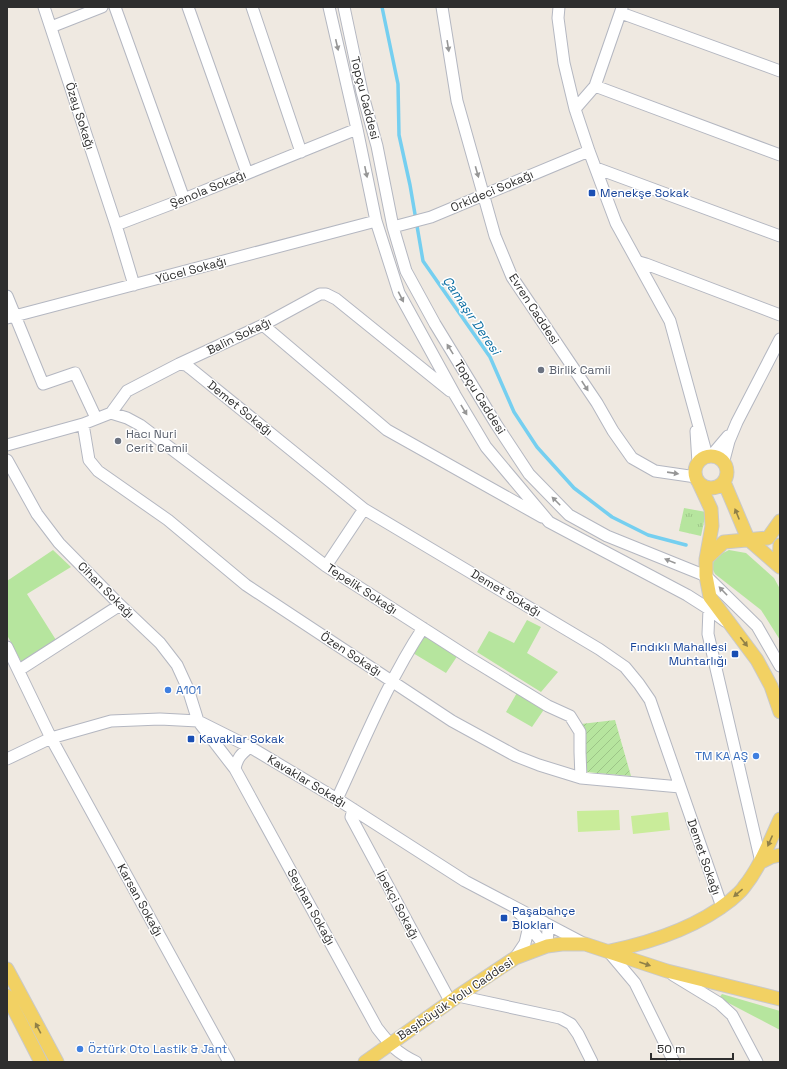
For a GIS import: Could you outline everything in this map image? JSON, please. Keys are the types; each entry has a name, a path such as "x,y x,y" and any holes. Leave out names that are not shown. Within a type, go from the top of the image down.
{"main road":[{"path":"697,479 706,487 711,488 720,486 724,482 728,472 724,460 716,456 705,458 695,472 697,479 711,509 712,526 706,559 706,576 710,597 757,660 771,686 780,712"},
{"path":"724,482 748,539 779,566"},
{"path":"706,559 724,542 768,538 780,521"},
{"path":"779,566 780,545"},
{"name":"Başıbüyük Yolu Caddesi","path":"365,1062 454,998 515,958 547,946 562,944 585,944 608,951 637,945 676,932 700,920 722,907 743,889 761,862 780,820"},
{"path":"761,862 771,857 780,855"},
{"path":"608,951 667,971 780,999"},
{"path":"7,969 57,1062"},
{"path":"7,996 41,1062"}],"street":[{"name":"Özay Sokağı","path":"44,7 116,225"},
{"path":"50,27 102,7"},
{"path":"115,7 184,199"},
{"path":"188,7 247,173"},
{"path":"252,7 301,152"},
{"name":"Topçu Caddesi","path":"329,7 376,221 399,293 486,448 550,522 687,595 709,609 731,626"},
{"name":"Topçu Caddesi","path":"344,7 362,92 397,226 406,271 435,324 496,424 529,474 570,515 607,536 706,576 757,626 780,666"},
{"name":"Evren Caddesi","path":"442,7 457,101 495,236 512,277 632,458 655,470 697,479"},
{"path":"559,7 558,18 564,63 575,108 589,151 616,223 639,262 670,321 695,411 705,458 723,443 737,422"},
{"path":"575,108 595,86 622,10 780,71"},
{"path":"595,86 780,155"},
{"name":"Şenola Sokağı","path":"116,225 356,129"},
{"name":"Orkideci Sokağı","path":"397,226 431,217 589,151"},
{"path":"596,168 780,236"},
{"name":"Yücel Sokağı","path":"10,317 376,221"},
{"path":"116,225 134,285"},
{"path":"639,262 780,315"},
{"name":"Balin Sokağı","path":"111,413 126,391 179,364 263,325 320,294 331,296 455,395"},
{"path":"7,296 10,317 43,384 75,373 96,418"},
{"path":"263,325 388,430 550,522"},
{"path":"724,460 729,441 737,422 780,339"},
{"name":"Demet Sokağı","path":"179,364 186,365 190,368 364,509 593,645 624,667 639,684 650,700 722,907"},
{"path":"7,445 83,424 111,413"},
{"name":"Tepelik Sokağı","path":"111,413 127,418 140,425 326,566 548,706 570,716 580,732 581,778"},
{"name":"Özen Sokağı","path":"83,424 89,460 98,471 168,520 246,585 452,721 516,756 539,766 581,778 680,787"},
{"name":"Cihan Sokağı","path":"7,460 37,514 59,543 160,643 177,665 188,689 198,721"},
{"path":"326,566 364,509"},
{"path":"19,670 120,605"},
{"path":"709,609 708,634 761,862"},
{"path":"337,798 392,681 408,650 423,628"},
{"name":"Karsan Sokağı","path":"7,647 51,738 229,1062"},
{"name":"Kavaklar Sokağı","path":"7,759 51,738 111,720 160,719 198,721 250,747 337,798 465,881 585,944"},
{"name":"Seyhan Sokağı","path":"198,721 235,769 377,1028 399,1054 416,1062"},
{"path":"235,769 236,761 241,754 250,747"},
{"name":"İpekçi Sokağı","path":"353,809 351,817 454,998"},
{"path":"501,899 524,917 536,936 547,946"},
{"path":"544,922 548,929 547,946"},
{"path":"515,958 525,943 529,926"},
{"path":"608,951 635,983 674,1062"},
{"path":"667,971 719,1003 732,1015 757,1062"},
{"path":"454,998 560,1018 571,1024 578,1034 592,1062"}],"green space":[{"path":"684,508 706,512 701,536 679,531"},
{"path":"53,550 71,567 27,594 56,640 22,663 7,635 7,581"},
{"path":"729,550 746,553 774,578 780,589 780,640 761,610 715,574 711,566 717,556"},
{"path":"527,620 541,627 527,653 558,672 541,692 477,652 489,631 514,643"},
{"path":"423,628 460,652 446,673 408,650"},
{"path":"518,691 545,708 532,727 506,712"},
{"path":"615,720 631,776 586,772 581,724"},
{"path":"619,810 620,830 578,832 577,811"},
{"path":"668,812 670,830 633,834 631,816"},
{"path":"722,994 780,1011 780,1030 719,998"}],"waterway":[{"name":"Çamaşır Deresi","path":"382,7 398,84 399,135 410,185 423,261 490,357 514,412 537,447 574,488 612,517 648,535 686,545"}],"place":[{"name":"Menekşe Sokak","path":"592,193"},
{"name":"Birlik Camii","path":"541,370"},
{"name":"Hacı Nuri Cerit Camii","path":"118,441"},
{"name":"Fındıklı Mahallesi Muhtarlığı","path":"735,654"},
{"name":"A101","path":"168,690"},
{"name":"Kavaklar Sokak","path":"191,739"},
{"name":"TM KA AŞ","path":"756,756"},
{"name":"Paşabahçe Blokları","path":"504,918"},
{"name":"Öztürk Oto Lastik & Jant","path":"80,1049"}]}
